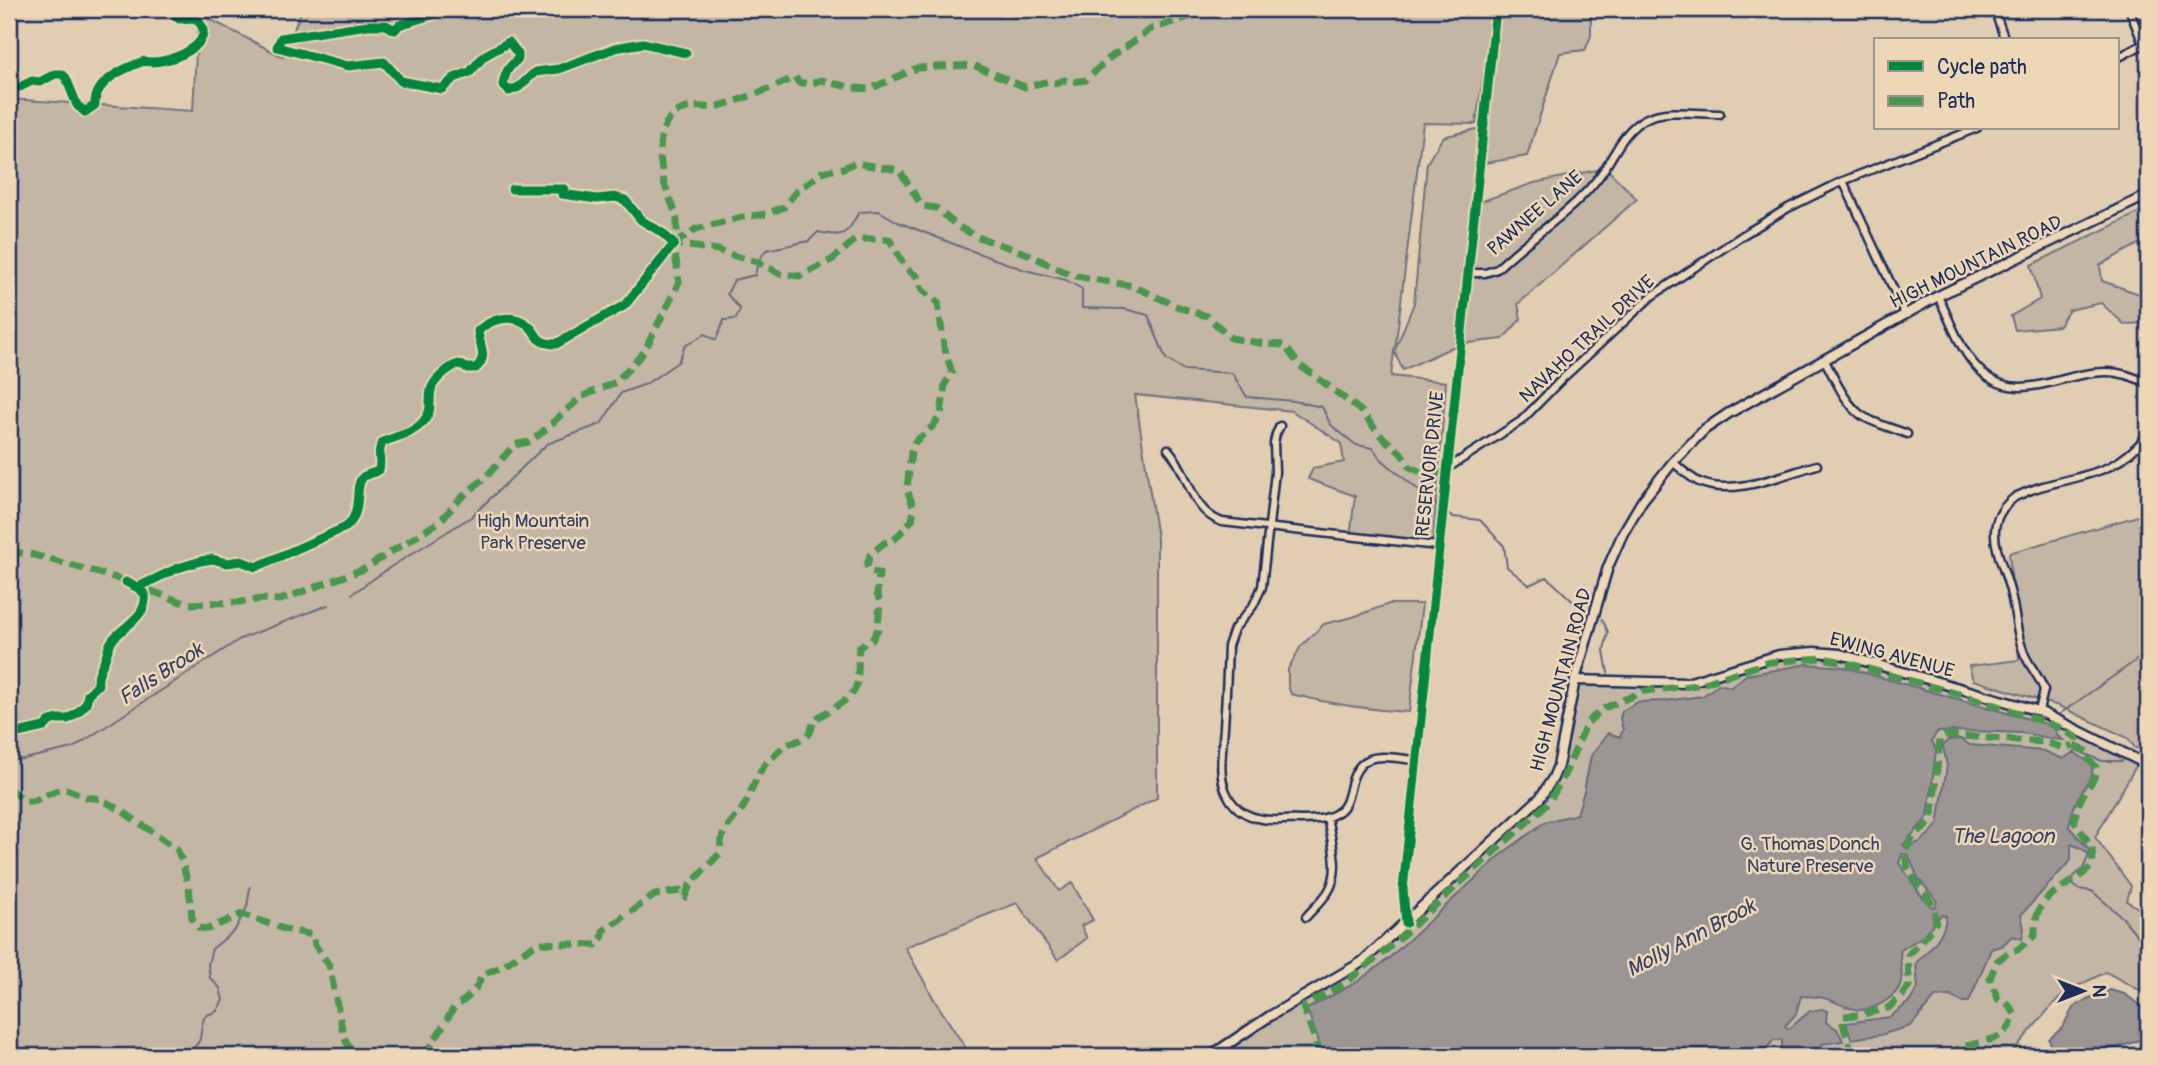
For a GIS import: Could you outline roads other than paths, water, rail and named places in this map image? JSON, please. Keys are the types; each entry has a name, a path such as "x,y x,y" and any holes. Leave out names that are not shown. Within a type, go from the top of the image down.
{"main road":[{"name":"HIGH MOUNTAIN ROAD","path":"1210,1056 1270,1016 1362,962 1533,807 1553,778 1561,755 1575,680 1615,550 1642,501 1693,440 1718,420 1938,296 2147,198"},
{"name":"EWING AVENUE","path":"1575,680 1687,683 1779,655 1827,652 1853,657 2039,711 2148,765"}],"street":[{"name":"RESERVOIR DRIVE","path":"1406,923 1403,889 1496,9"},
{"path":"1994,9 2004,38"},
{"path":"2118,57 2146,43 2129,9"},
{"name":"PAWNEE LANE","path":"1467,273 1485,273 1497,269 1582,196 1636,124 1661,114 1720,114"},
{"name":"NAVAHO TRAIL DRIVE","path":"1448,468 1521,421 1563,378 1663,288 1765,221 1843,181 1972,130"},
{"path":"1843,181 1905,314"},
{"path":"1938,296 1973,363 1998,382 2027,387 2106,372 2128,375 2148,384"},
{"path":"1824,359 1849,402 1859,413 1907,434"},
{"path":"1280,426 1274,443 1275,472 1260,593 1234,629 1228,646 1223,781 1227,794 1234,805 1256,819 1270,821 1326,817 1336,814 1344,807 1354,772 1365,760 1380,757 1416,760"},
{"path":"2039,711 2044,690 2020,641 2008,580 1995,545 1996,521 2004,507 2015,497 2109,468 2132,453 2148,434"},
{"path":"1168,449 1179,460 1194,497 1206,513 1222,522 1438,546"},
{"path":"1673,462 1702,483 1722,487 1746,485 1817,465"},
{"path":"1306,917 1326,895 1334,877 1335,865 1326,817"}],"water":[{"name":"G. Thomas Donch Nature Preserve","path":"1807,664 1844,667 2053,726 2063,740 2020,733 1937,732 1932,741 1936,750 1928,817 1903,845 1906,847 1924,838 1938,824 1947,766 1943,746 1948,740 1961,739 1970,745 2044,751 2063,759 2074,752 2091,764 2092,775 2072,812 2069,827 2089,849 2090,856 2071,844 2071,860 2021,915 2024,928 2022,939 2012,936 2002,946 1991,949 1969,1002 1962,1002 1950,996 1935,997 1911,1026 1880,1035 1851,1039 1846,1023 1890,1017 1910,1001 1918,988 1916,963 1931,948 1943,930 1946,916 1941,915 1922,937 1901,950 1901,982 1895,993 1885,1001 1861,1010 1824,998 1801,996 1796,1014 1785,1026 1789,1029 1810,1011 1827,1011 1826,1022 1837,1029 1843,1041 1822,1044 1823,1056 1770,1056 1782,1048 1782,1040 1773,1040 1755,1056 1324,1056 1307,1009 1357,982 1388,959 1503,853 1545,822 1577,814 1591,756 1608,733 1620,737 1623,730 1620,718 1622,711 1638,702 1703,696 1719,684 1731,687 1746,675","holes":["1902,854 1908,855 1918,878 1937,901 1935,907 1923,898 1899,863"]},
{"path":"2110,990 2124,994 2148,1010 2147,1037 2098,1051 2072,1052 2051,1045 2049,1039 2062,1028 2073,1008"}],"waterway":[{"path":"352,594 471,517 547,444 601,424 621,393 646,384 678,362 685,346 705,334 716,340 724,320 736,319 740,309 727,294 734,280 755,275 758,262 766,250 809,241 818,232 834,235 844,233 859,212 879,211 898,222 964,248 1025,270 1066,280 1082,289 1082,308 1125,309 1148,315 1166,359 1184,370 1232,373 1247,397 1294,401 1322,407 1331,425 1356,445 1373,448 1381,459 1440,508"},
{"path":"1445,511 1453,517 1480,520 1504,546 1507,567 1529,585 1547,577 1583,611"},
{"name":"Falls Brook","path":"9,760 73,748 240,639 328,605"},
{"path":"1602,619 1608,632 1604,651 1608,673"},
{"path":"2059,717 2148,652"},
{"path":"2074,752 2076,750 2102,761 2122,761"},
{"name":"Molly Ann Brook","path":"2089,855 2083,869 2074,876 2072,884 2078,889 2092,891 2148,944"},
{"path":"188,1056 199,1041 205,1016 217,1011 223,1000 220,988 210,978 208,964 212,949 235,930 247,907 250,887"}],"park label":[{"name":"High Mountain Park Preserve","path":"533,532"}],"water label":[{"name":"The Lagoon","path":"2003,836"}]}
